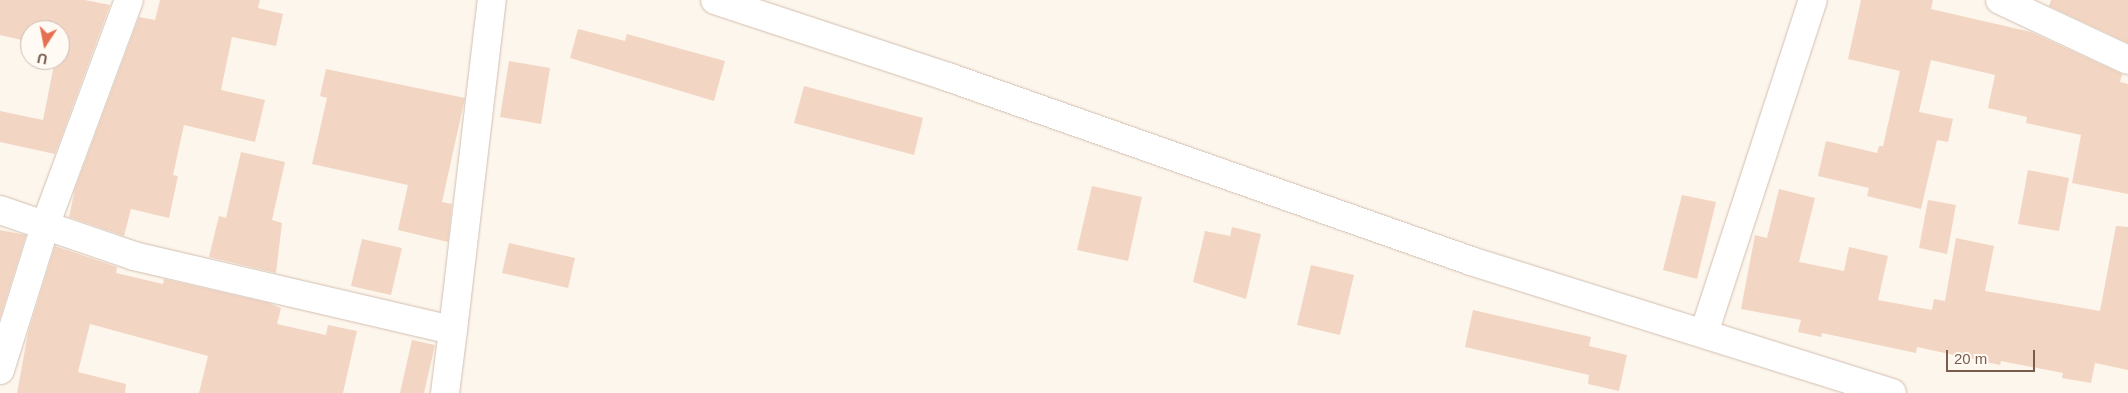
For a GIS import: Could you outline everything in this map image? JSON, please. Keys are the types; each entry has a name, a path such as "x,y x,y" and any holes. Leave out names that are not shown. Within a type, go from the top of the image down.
{"street":[{"path":"0,370 46,223 129,0"},
{"path":"445,393 492,0"},
{"path":"714,0 948,77 1471,261 1892,393"},
{"path":"1704,333 1813,0"},
{"path":"2000,0 2128,60"},
{"path":"0,210 46,223 134,256 453,330"}],"building":[{"path":"0,0 85,0 110,5 55,154 0,142 0,111 43,120 53,70 70,70 70,20 20,20 20,40 0,35"},
{"path":"160,0 260,0 258,8 283,14 276,46 232,37 221,90 265,100 255,142 184,125 173,175 178,176 169,218 131,209 124,236 69,217 75,189 139,17 155,20"},
{"path":"1861,0 1933,0 1931,9 2031,32 2122,74 2120,82 2128,84 2128,194 2072,183 2081,135 2026,123 2027,117 1988,108 1995,75 1931,60 1919,112 1953,119 1948,142 1937,140 1921,209 1867,196 1869,188 1818,176 1826,141 1877,153 1879,146 1883,146 1900,71 1848,59"},
{"path":"2051,0 2128,0 2128,43 2049,6"},
{"path":"578,29 625,41 627,34 725,61 714,101 570,58"},
{"path":"509,61 550,68 541,124 500,117"},
{"path":"326,69 465,98 442,202 452,204 448,242 398,230 408,185 312,164 327,98 320,96"},
{"path":"804,86 923,118 914,155 794,123"},
{"path":"241,152 285,162 272,220 282,223 276,273 209,257 219,216 226,218"},
{"path":"2028,170 2069,178 2059,231 2018,224"},
{"path":"1092,186 1142,197 1128,261 1077,250"},
{"path":"1779,189 1815,198 1799,262 1844,271 1849,247 1888,256 1878,300 1932,310 1934,299 1945,301 1956,238 1994,246 1985,291 2100,311 2116,226 2128,227 2128,370 2095,363 2091,383 2062,378 2063,373 2001,361 2000,365 1917,347 1916,353 1822,333 1821,337 1798,332 1801,320 1741,309 1755,235 1767,238"},
{"path":"1682,195 1716,202 1697,279 1663,270"},
{"path":"1928,200 1956,205 1947,254 1919,248"},
{"path":"1232,227 1261,234 1246,299 1193,282 1205,231 1230,236"},
{"path":"0,230 26,235 0,318"},
{"path":"362,239 402,248 391,295 351,286"},
{"path":"509,243 575,258 568,288 502,273"},
{"path":"55,246 117,267 116,273 163,284 164,279 269,303 281,308 277,324 326,335 328,325 357,331 343,393 199,393 208,356 90,324 78,372 126,384 125,393 17,393 28,333"},
{"path":"1311,265 1354,275 1340,335 1297,325"},
{"path":"1473,310 1591,337 1589,346 1627,355 1619,391 1588,384 1589,375 1465,347"},
{"path":"412,340 435,345 424,393 400,393"}]}
